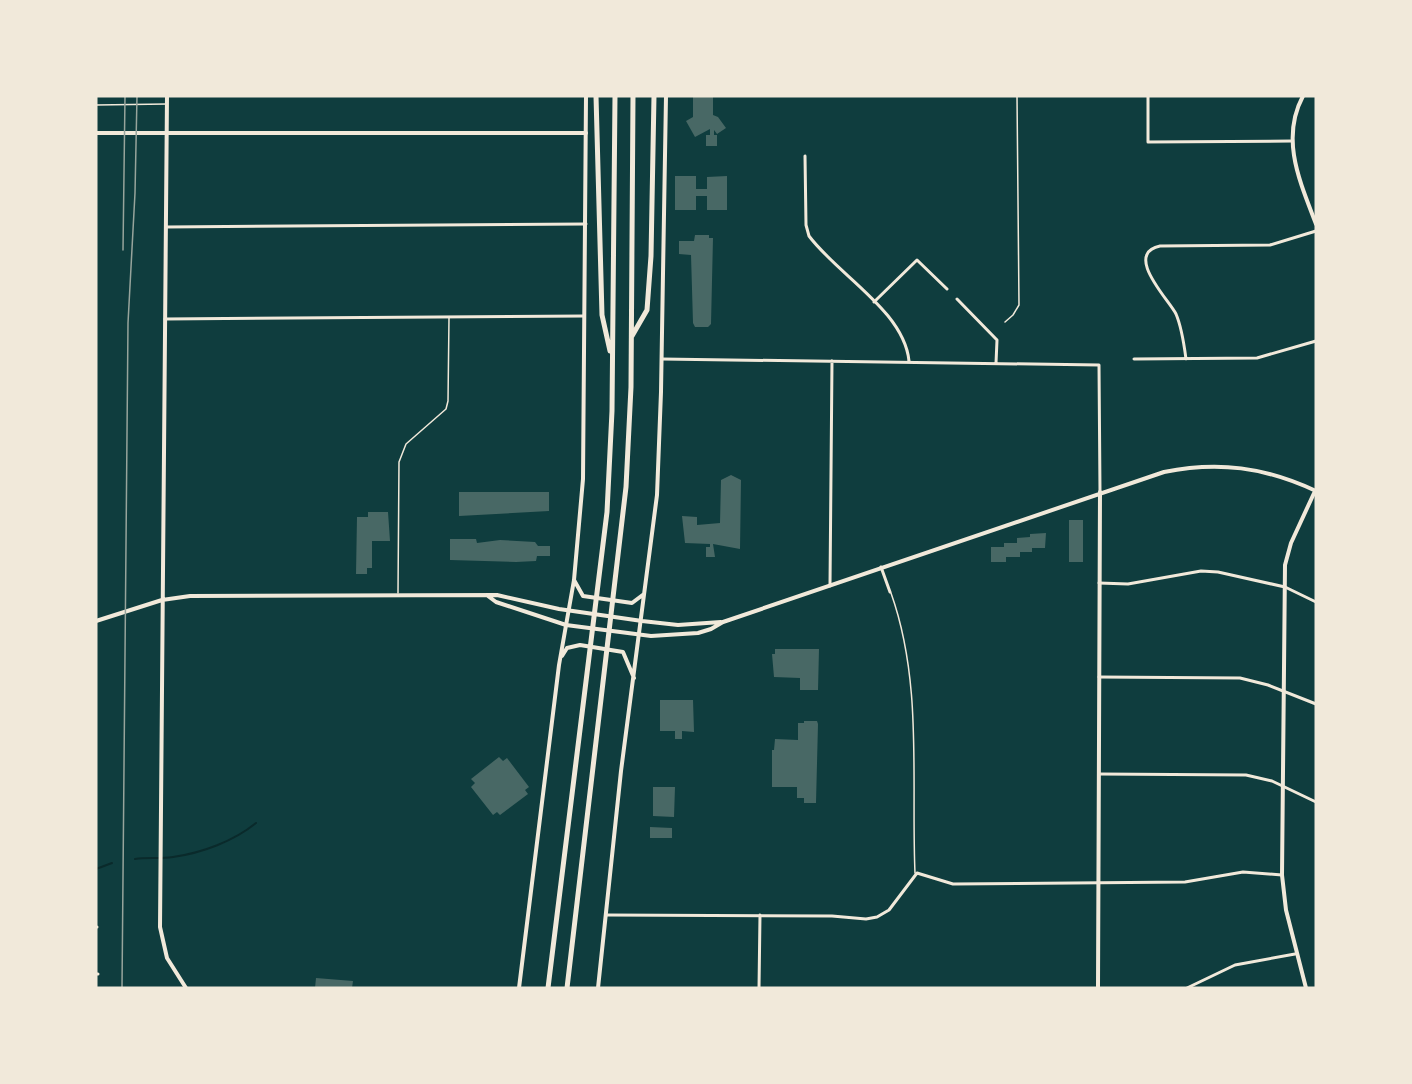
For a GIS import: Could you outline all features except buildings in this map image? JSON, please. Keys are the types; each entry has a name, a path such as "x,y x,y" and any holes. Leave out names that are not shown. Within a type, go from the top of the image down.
{"highway":[{"path":"596,96 602,315 612,363"},
{"path":"548,988 600,583 611,462 615,96"},
{"path":"567,988 617,585 628,463 633,96"},
{"path":"631,338 647,310 651,256 654,96"}],"street":[{"path":"167,96 159,868 162,941 167,958 186,988"},
{"path":"519,988 559,665 574,580 584,451 586,96"},
{"path":"598,988 657,495 662,359 666,96"},
{"path":"1148,96 1148,142 1292,141"},
{"path":"1303,96 1293,124 1292,141 1301,185 1316,224"},
{"path":"96,133 586,133"},
{"path":"805,156 807,232 902,335 906,342 909,361"},
{"path":"166,227 586,224"},
{"path":"1186,359 1183,334 1175,312 1147,268 1147,255 1151,249 1160,246 1270,245 1316,231"},
{"path":"874,302 917,260 947,289"},
{"path":"957,299 996,340 996,363"},
{"path":"165,319 584,316"},
{"path":"1134,359 1257,358 1316,341"},
{"path":"662,359 1100,365 1098,988"},
{"path":"830,586 832,361"},
{"path":"488,597 496,602 566,625 640,635 692,634 881,567 1164,472 1208,465 1254,469 1316,490 1287,552 1285,587 1282,874 1295,954 1306,988"},
{"path":"881,567 890,592"},
{"path":"1100,583 1128,584 1201,571 1235,575 1285,587 1316,602"},
{"path":"574,580 584,596 632,603 645,594"},
{"path":"96,621 162,600 207,596 398,595 513,597 569,610 642,621 678,625 723,622"},
{"path":"559,665 564,652 572,646 623,652 634,679"},
{"path":"1099,677 1240,678 1283,690 1316,704"},
{"path":"1099,774 1246,775 1272,781 1316,802"},
{"path":"607,915 832,916 866,920 889,910 915,874 921,873 953,884 1191,882 1243,872 1282,874"},
{"path":"759,988 760,915"},
{"path":"1187,988 1235,965 1295,954"}],"lane":[{"path":"1005,322 1013,315 1019,304 1017,96"},
{"path":"96,105 167,104"},
{"path":"398,595 399,462 406,444 442,414 448,401 449,317"},
{"path":"890,592 905,643 911,690 915,874"}],"waterway":[{"path":"135,859 195,853 228,841 256,823"},
{"path":"96,869 112,863"}],"tram line":[{"path":"123,250 125,96"},
{"path":"122,988 128,323 135,193 137,96"}]}
